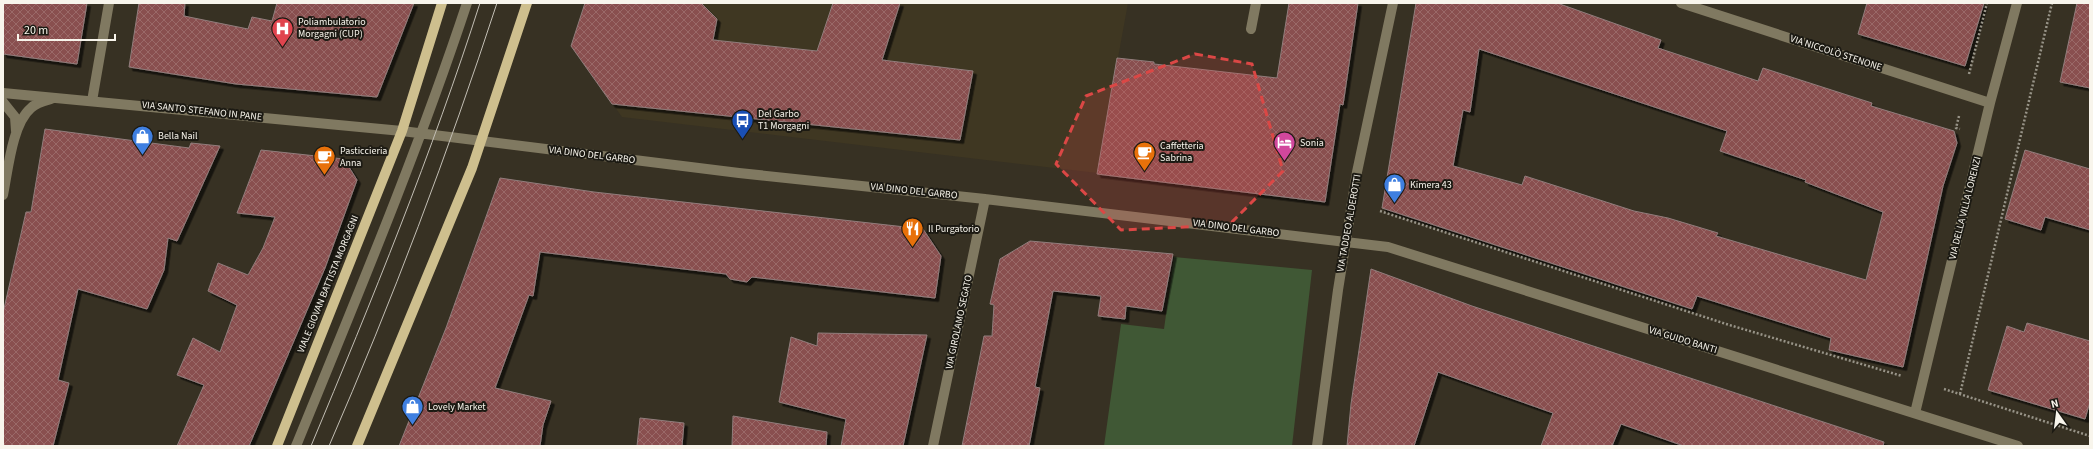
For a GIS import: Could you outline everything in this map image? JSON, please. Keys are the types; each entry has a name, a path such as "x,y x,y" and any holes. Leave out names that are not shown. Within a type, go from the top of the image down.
{"main road":[{"name":"VIALE GIOVAN BATTISTA MORGAGNI","path":"276,446 402,131 442,3"},
{"path":"357,446 482,141 527,3"}],"street":[{"path":"92,101 109,3"},
{"path":"296,446 422,133 467,3"},
{"path":"1252,29 1256,3"},
{"name":"VIA TADDEO ALDEROTTI","path":"1317,446 1357,172 1393,3"},
{"name":"VIA NICCOLÒ STENONE","path":"1681,3 1990,103"},
{"name":"VIA DELLA VILLA LORENZI","path":"1915,413 1990,103 2017,3"},
{"name":"VIA SANTO STEFANO IN PANE","path":"3,92 402,131"},
{"path":"3,195 20,123 30,108 36,103 56,97"},
{"path":"3,102 14,117 16,137"},
{"path":"402,131 482,141"},
{"name":"VIA DINO DEL GARBO","path":"482,141 739,173 986,198 1346,241"},
{"name":"VIA GIROLAMO SEGATO","path":"933,446 986,198"},
{"name":"VIA GUIDO BANTI","path":"1346,241 1388,247 2018,446"}],"path":[{"path":"1969,73 1987,3"},
{"path":"2052,3 1960,394 2090,436"},
{"path":"1956,128 1963,130"},
{"path":"1380,211 1726,324 1904,376"}],"highlighted area":[{"path":"1195,54 1252,64 1283,171 1229,225 1121,230 1056,164 1086,96"}],"shaded area":[{"path":"585,3 1128,3 1097,173 622,117 571,46"}],"green space":[{"path":"1174,257 1312,270 1292,446 1104,446 1121,324 1164,329"}],"building":[{"path":"3,3 87,3 77,64 3,54"},
{"name":"Poliambulatorio Morgagni (CUP)","path":"139,3 185,3 184,16 248,29 252,17 272,21 277,3 414,3 377,97 236,84 129,67"},
{"path":"585,3 701,3 717,19 713,40 817,51 833,3 900,3 882,60 973,71 960,140 612,104 571,46"},
{"path":"1289,3 1358,3 1343,105 1340,104 1325,202 1097,174 1117,58 1154,62 1154,64 1277,78"},
{"path":"1416,3 1557,3 1661,40 1658,48 1758,81 1763,68 1872,103 1871,106 1954,131 1957,143 1943,186 1903,367 1829,350 1831,338 1697,296 1692,309 1382,208","holes":["1479,49 1727,131 1720,151 1806,180 1805,182 1883,212 1866,280 1716,236 1718,233 1668,218 1634,211 1525,176 1522,185 1453,166 1463,110 1470,112"]},
{"path":"1867,3 1984,3 1965,66 1858,34"},
{"path":"2077,3 2090,3 2090,88 2060,82"},
{"path":"45,129 189,148 191,143 220,146 177,241 168,238 164,270 147,309 78,289 58,380 69,383 53,446 3,446 3,313 26,212 31,212"},
{"path":"261,150 344,159 357,180 325,268 249,446 177,446 204,385 177,375 193,338 220,352 237,305 208,291 218,263 248,275 263,248 275,217 237,213"},
{"path":"2025,150 2090,169 2090,230 2045,217 2041,230 2005,219"},
{"path":"500,178 594,192 923,229 941,256 935,298 752,277 747,282 730,279 726,274 540,252 533,296 529,295 495,388 551,401 543,425 540,446 399,446 446,328"},
{"path":"1030,241 1173,254 1162,311 1126,306 1125,319 1098,316 1101,296 1053,291 1035,387 1040,388 1029,446 962,446 984,336 992,336 994,305 990,304 1000,259"},
{"path":"1371,269 1472,306 1884,442 1883,446 1684,446 1621,424 1612,446 1541,446 1553,413 1438,372 1414,446 1347,446 1351,404"},
{"path":"2027,323 2090,341 2090,402 2085,419 1988,390 2007,326 2024,332"},
{"path":"818,333 927,335 903,446 841,446 846,419 779,402 791,337 817,346"},
{"path":"733,416 827,432 826,446 732,446"},
{"path":"640,418 684,423 682,446 637,446"}],"tram line":[{"path":"311,446 379,281 422,171 480,3"},
{"path":"329,446 397,282 439,171 497,3"}],"place":[{"name":"Poliambulatorio Morgagni (CUP)","path":"282,48"},
{"name":"Del Garbo T1 Morgagni","path":"743,140"},
{"name":"Bella Nail","path":"142,156"},
{"name":"Sonia","path":"1285,162"},
{"name":"Caffetteria Sabrina","path":"1145,172"},
{"name":"Pasticcieria Anna","path":"325,176"},
{"name":"Kimera 43","path":"1395,204"},
{"name":"Il Purgatorio","path":"912,248"},
{"name":"Lovely Market","path":"413,426"}]}
